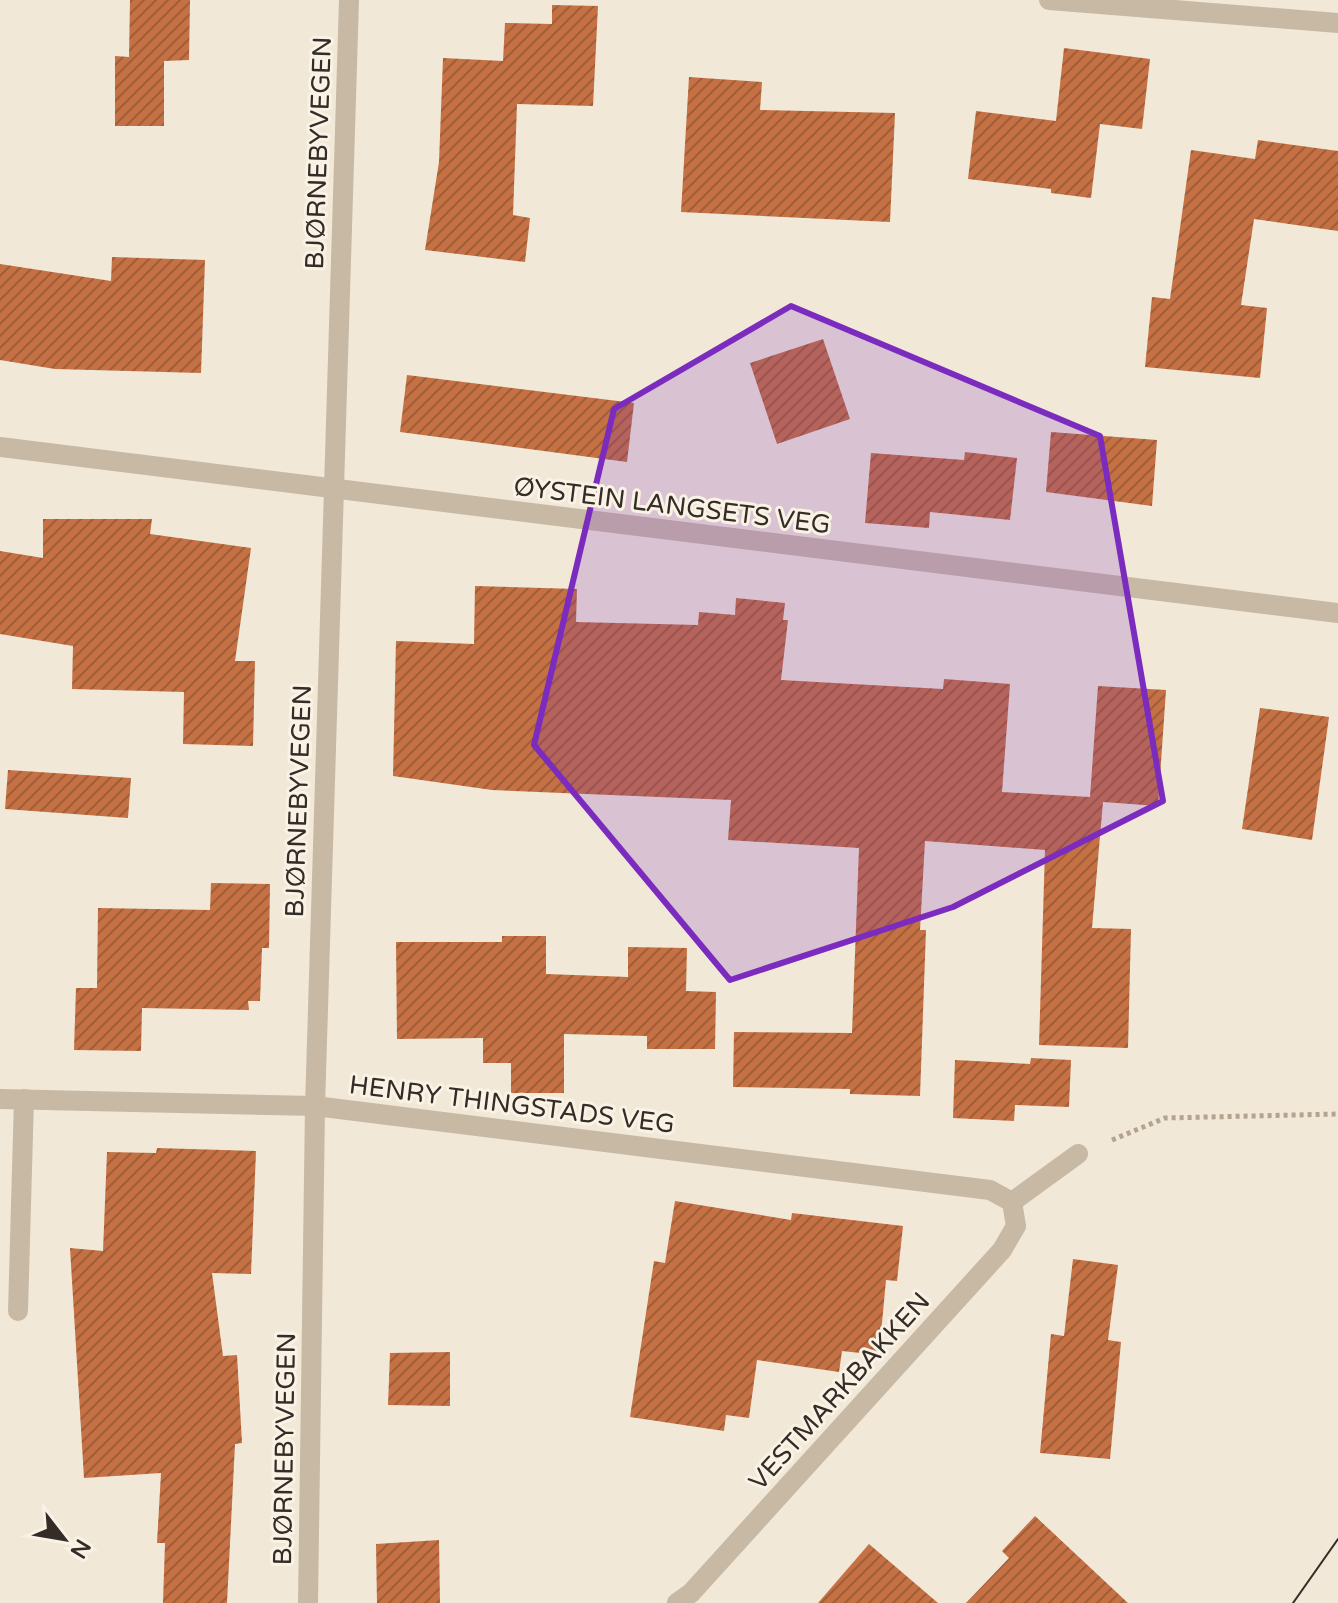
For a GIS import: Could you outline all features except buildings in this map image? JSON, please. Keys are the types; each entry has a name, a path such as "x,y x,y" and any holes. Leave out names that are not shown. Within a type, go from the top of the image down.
{"street":[{"name":"BJØRNEBYVEGEN","path":"308,1603 315,1106 349,0"},
{"path":"1049,0 1338,23"},
{"name":"ØYSTEIN LANGSETS VEG","path":"0,447 1338,613"},
{"name":"HENRY THINGSTADS VEG","path":"0,1099 315,1106 990,1190 1012,1202"},
{"path":"18,1311 24,1099"},
{"path":"1012,1202 1078,1154"},
{"name":"VESTMARKBAKKEN","path":"677,1603 1002,1250 1016,1226 1012,1202"}],"path":[{"path":"1078,1154 1165,1118 1338,1114"}],"highlighted area":[{"path":"791,306 1100,436 1163,801 953,907 730,980 534,745 614,409"}],"tram line":[{"path":"1293,1603 1338,1539"}]}
